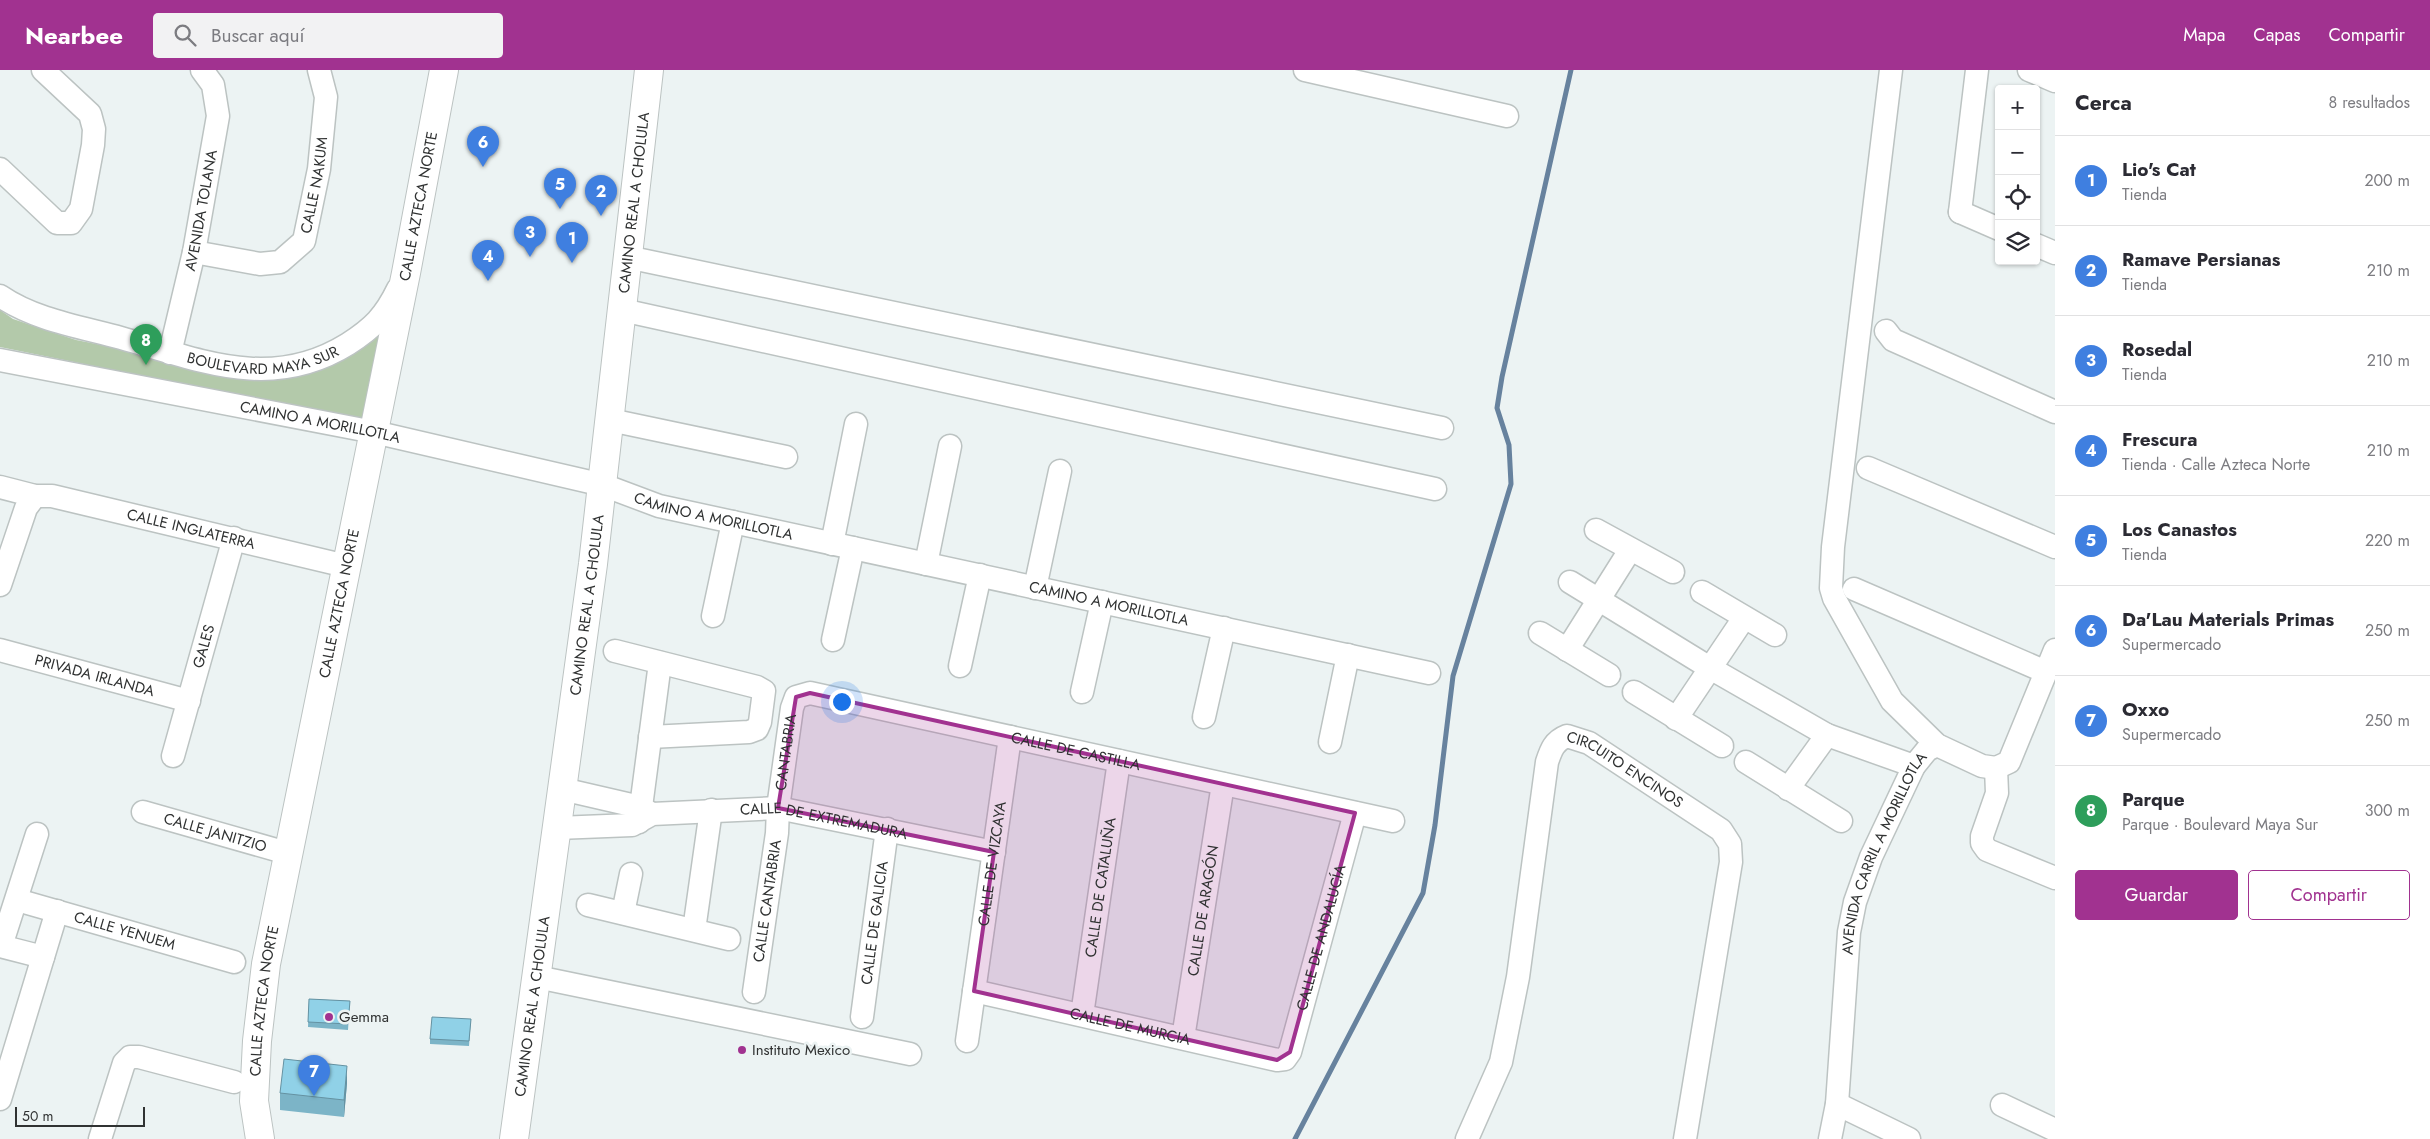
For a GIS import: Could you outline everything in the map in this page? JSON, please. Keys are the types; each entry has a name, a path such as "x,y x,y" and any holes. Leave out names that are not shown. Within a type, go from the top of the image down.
{"main road":[{"name":"CALLE AZTECA NORTE","path":"260,1139 254,1101 257,1042 266,964 406,273 444,70"},
{"name":"CAMINO REAL A CHOLULA","path":"514,1139 603,486 649,70"}],"street":[{"path":"0,169 57,224 71,223 81,209 94,145 94,129 90,114 43,70"},
{"name":"AVENIDA TOLANA","path":"170,353 194,252 218,116 214,85 202,70"},
{"name":"CALLE NAKUM","path":"194,252 260,264 280,262 304,240 319,169 326,97 319,70"},
{"path":"1305,70 1507,116"},
{"path":"1891,70 1835,527 1831,588 1834,598 1892,701 1937,745"},
{"path":"1977,70 1954,215 1995,227"},
{"path":"2028,70 2055,81"},
{"path":"2040,247 2055,253"},
{"path":"627,257 1442,428"},
{"name":"BOULEVARD MAYA SUR","path":"0,296 12,304 59,322 170,353 231,367 277,370 312,362 343,347 367,332 381,320 406,273"},
{"path":"622,310 1435,489"},
{"path":"1886,331 1893,340 2055,412"},
{"name":"CAMINO A MORILLOTLA","path":"0,360 374,432 603,486 659,506 1429,673"},
{"path":"610,420 786,457"},
{"path":"833,640 856,424"},
{"path":"926,564 950,446"},
{"path":"1868,468 2055,547"},
{"path":"1034,588 1060,471"},
{"name":"CALLE INGLATERRA","path":"0,488 35,496 52,496 346,566"},
{"path":"0,585 26,508 35,496"},
{"path":"713,616 734,522"},
{"path":"1596,530 1673,572"},
{"name":"GALES","path":"174,756 234,538"},
{"path":"1567,650 1630,550"},
{"path":"960,666 980,576"},
{"path":"1570,582 1710,668 1827,735 1914,766"},
{"path":"1854,589 2046,672"},
{"path":"1702,592 1775,636"},
{"path":"1082,692 1102,602"},
{"path":"1676,719 1744,618"},
{"path":"1204,717 1224,628"},
{"path":"1540,633 1609,675"},
{"name":"PRIVADA IRLANDA","path":"0,650 189,701"},
{"path":"2055,650 2009,762 1996,768 1997,794 1982,836 1982,843 1987,850 2055,878"},
{"path":"614,651 757,687 764,691 764,700 757,730 650,738"},
{"path":"1330,742 1348,655"},
{"path":"644,814 650,738 660,663"},
{"path":"1634,692 1722,746"},
{"name":"CALLE DE CASTILLA","path":"796,697 810,693 1393,821"},
{"name":"CANTABRIA","path":"778,808 792,708 796,697"},
{"path":"1788,789 1827,735"},
{"name":"CIRCUITO ENCINOS","path":"1468,1139 1501,1062 1518,977 1547,762 1551,749 1559,739 1567,736 1589,743 1721,830 1730,844 1730,862 1685,1139"},
{"name":"CALLE DE VIZCAYA","path":"967,1042 1010,737"},
{"name":"AVENIDA CARRIL A MORILLOTLA","path":"1830,1139 1837,1104 1849,932 1855,902 1871,857 1914,766 1927,750 1937,745 1982,766 1996,768"},
{"name":"CALLE DE CATALUÑA","path":"1082,1014 1119,761"},
{"path":"1746,762 1841,821"},
{"name":"CALLE DE ARAGÓN","path":"1183,1038 1223,784"},
{"name":"CALLE DE EXTREMADURA","path":"562,789 616,802 644,814 778,808 994,852"},
{"path":"614,825 616,802"},
{"name":"CALLE CANTABRIA","path":"754,992 777,834 778,808"},
{"path":"694,930 711,810"},
{"name":"CALLE JANITZIO","path":"143,812 287,854"},
{"name":"CALLE DE ANDALUCÍA","path":"1285,1059 1290,1052 1355,813"},
{"name":"CALLE DE EXTREMADURA","path":"557,828 632,825 644,814"},
{"name":"CALLE DE GALICIA","path":"862,1017 887,829"},
{"path":"37,834 1,946 43,957"},
{"path":"623,913 631,874"},
{"name":"CALLE YENUEM","path":"17,900 234,962"},
{"path":"588,905 729,939"},
{"path":"0,1099 57,911"},
{"path":"537,977 910,1054"},
{"name":"CALLE DE MURCIA","path":"974,991 1082,1014 1277,1060 1285,1059"},
{"path":"100,1139 124,1063 130,1057 139,1057 234,1082"},
{"path":"1837,1104 1909,1139"},
{"path":"2002,1105 2055,1130"}],"highlighted area":[{"path":"810,693 1355,813 1290,1052 1277,1060 974,991 994,852 778,808 796,697"}],"green space":[{"path":"0,310 13,319 76,340 282,376 384,325 365,421 0,347"}],"building":[{"name":"Gemma","path":"309,999 350,1001 348,1024 308,1022"},
{"name":"Gemma","path":"432,1017 471,1019 469,1041 430,1039"},
{"path":"284,1059 347,1066 344,1100 280,1093"}],"waterway":[{"path":"1295,1139 1423,893 1435,825 1453,676 1511,484 1509,445 1497,408 1502,377 1571,70"}],"place":[{"name":"Da'Lau Materials Primas","path":"483,167"},
{"name":"Los Canastos","path":"560,209"},
{"name":"Ramave Persianas","path":"601,216"},
{"name":"Rosedal","path":"530,257"},
{"name":"Lio's Cat","path":"572,263"},
{"name":"Frescura","path":"488,281"},
{"name":"Parque","path":"146,365"},
{"name":"Gemma","path":"329,1017"},
{"name":"Instituto Mexico","path":"742,1050"},
{"name":"Oxxo","path":"314,1096"}]}
